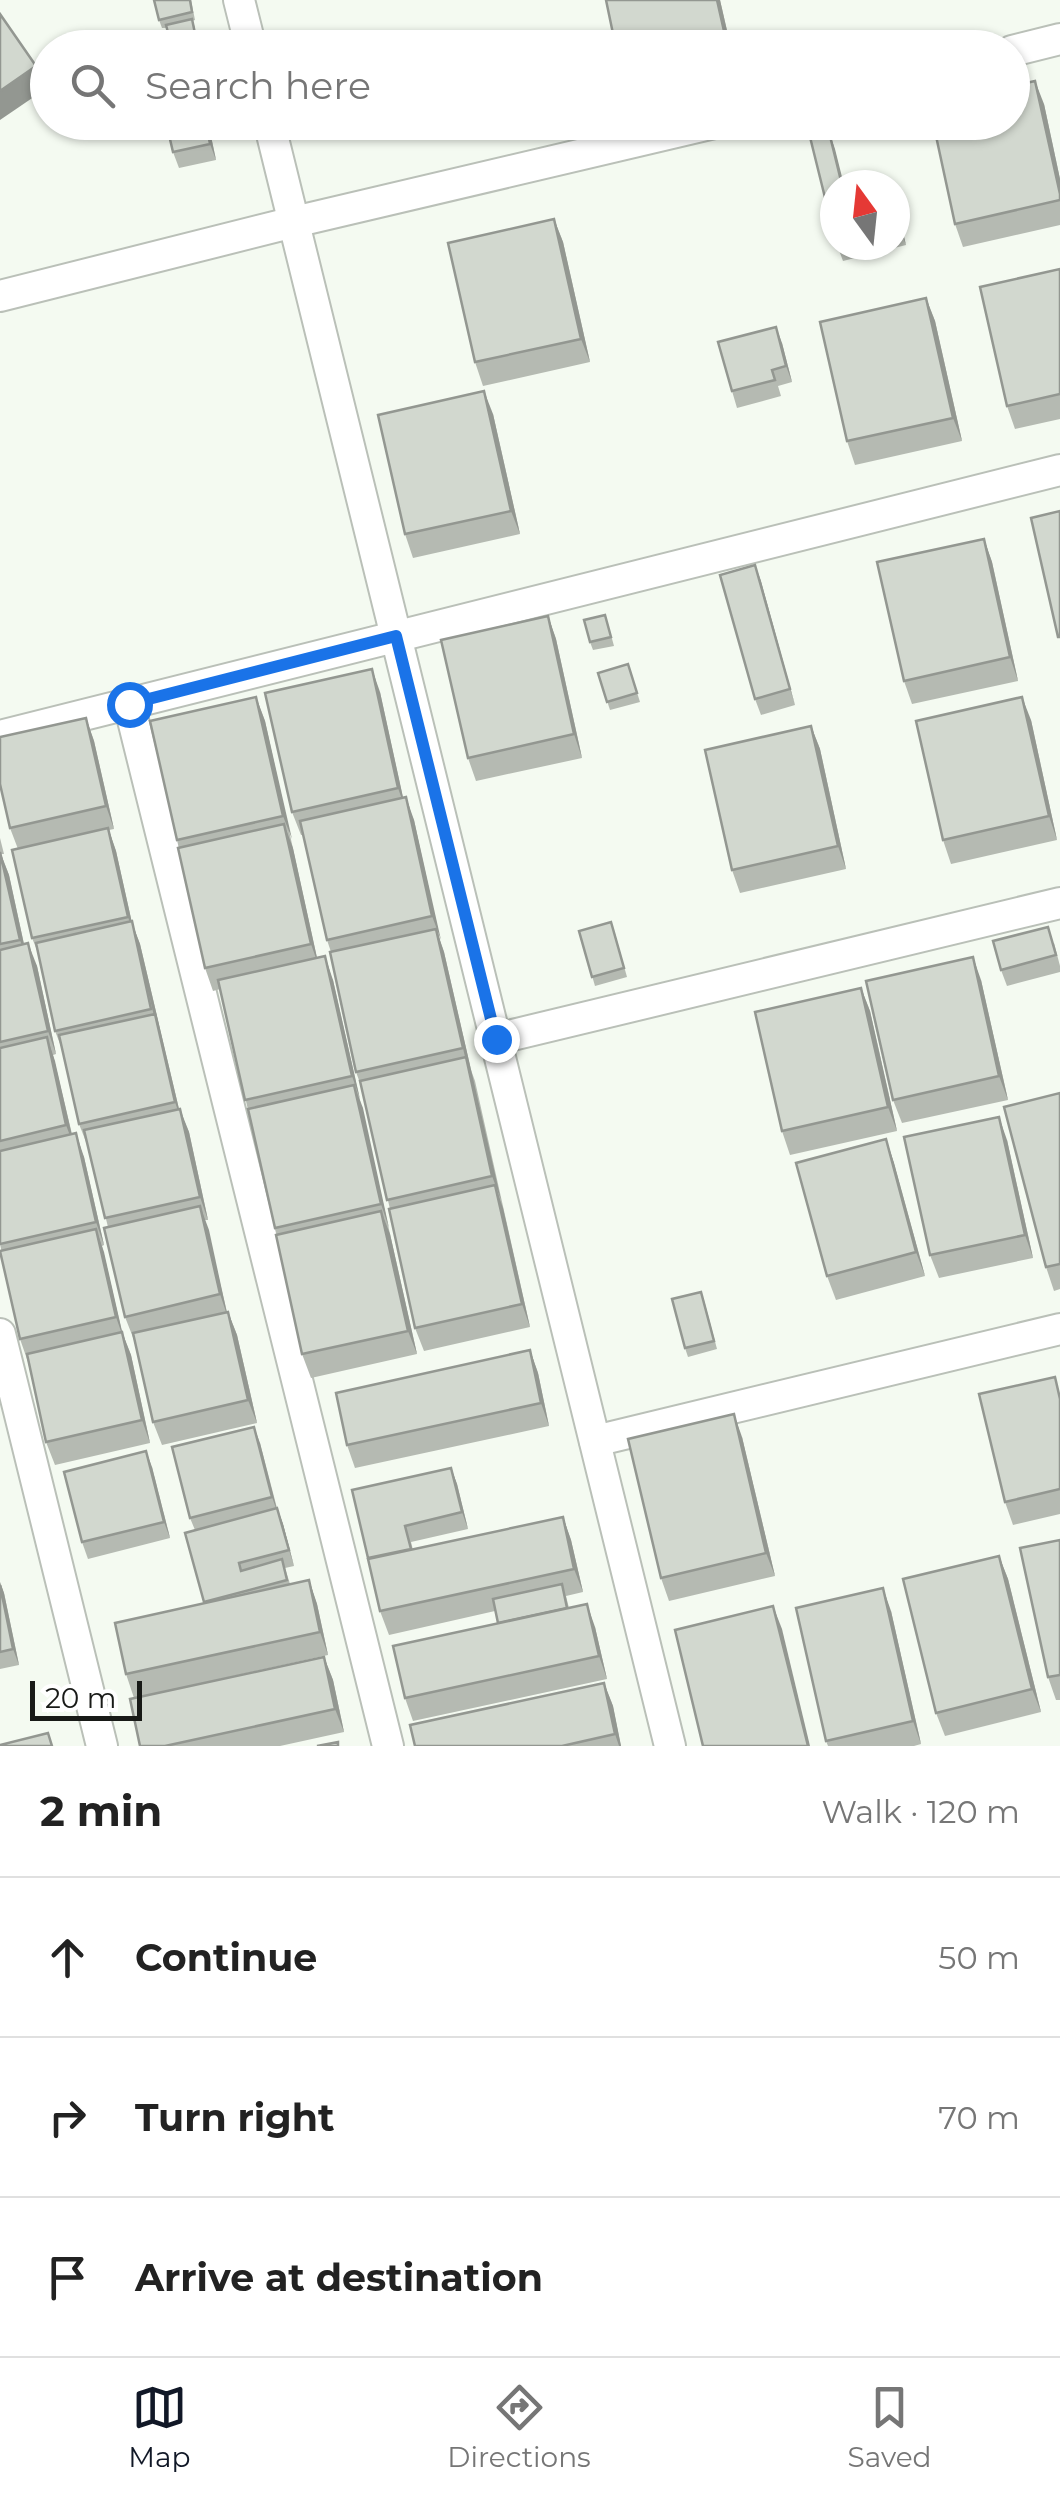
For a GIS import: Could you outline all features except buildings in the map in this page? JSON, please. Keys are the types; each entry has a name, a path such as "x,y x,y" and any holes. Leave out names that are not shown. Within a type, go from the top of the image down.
{"street":[{"path":"239,0 246,30"},
{"path":"1030,46 1060,39"},
{"path":"274,140 670,1746"},
{"path":"0,296 642,140"},
{"path":"0,736 1060,470"},
{"path":"129,704 388,1746"},
{"path":"496,1039 1060,903"},
{"path":"595,1441 1060,1329"},
{"path":"0,1334 102,1746"}],"route":[{"path":"129,704 396,636 496,1039"}]}
